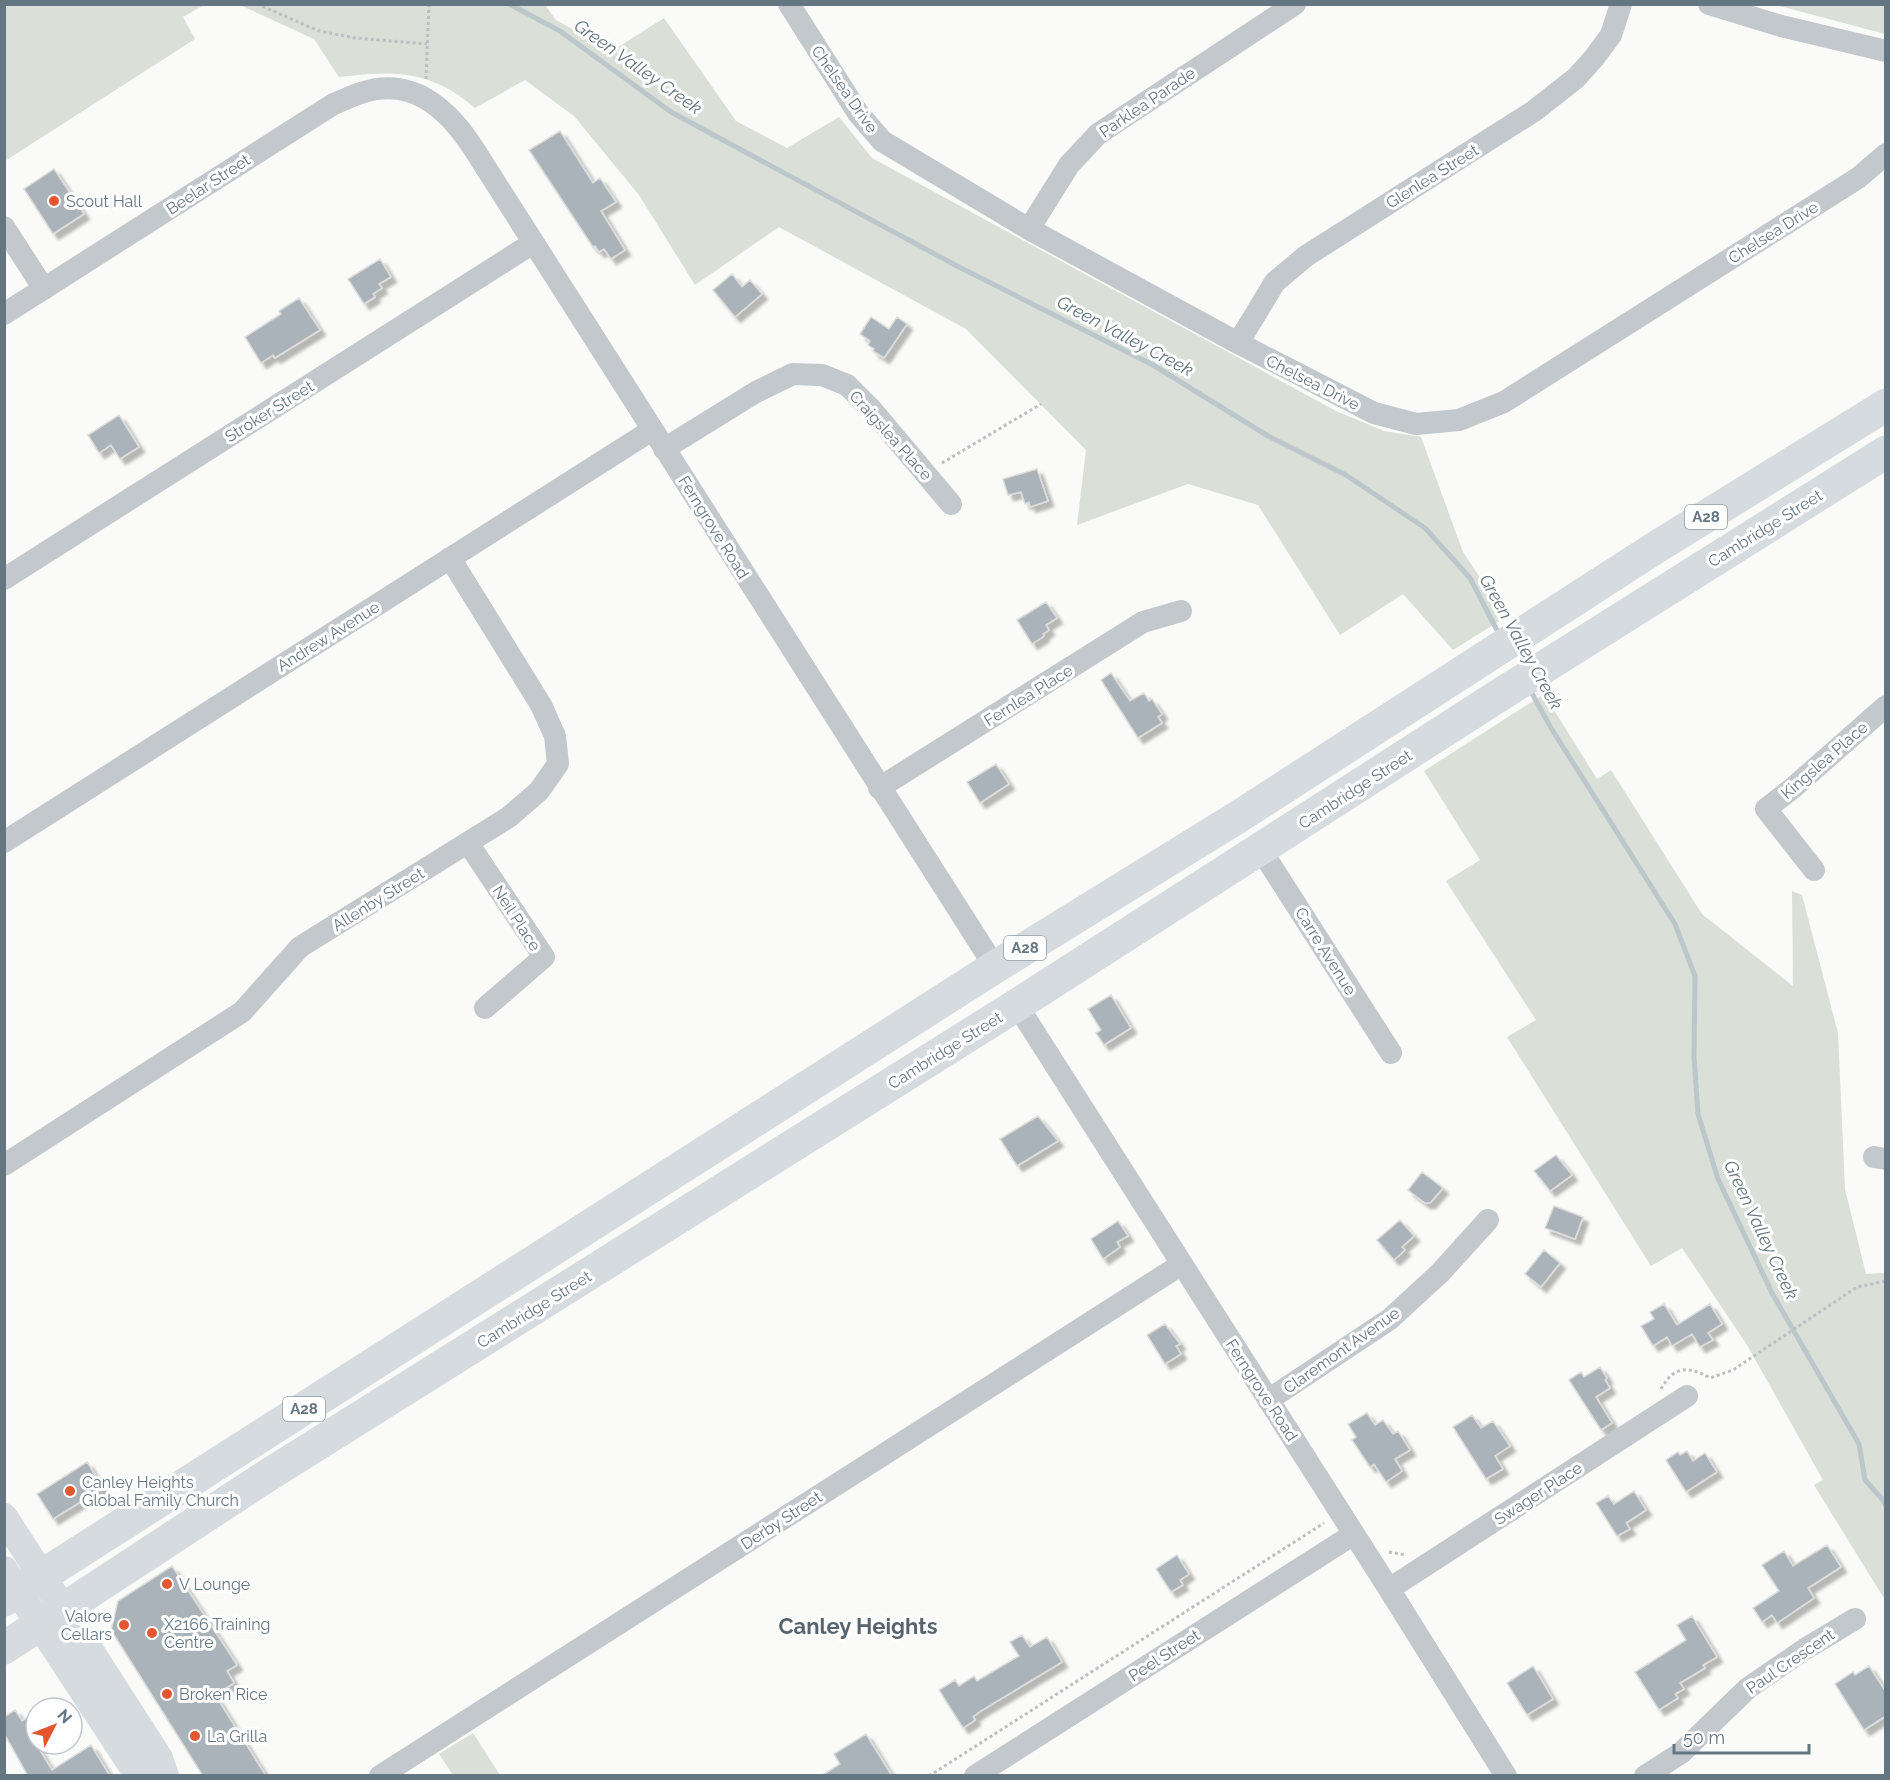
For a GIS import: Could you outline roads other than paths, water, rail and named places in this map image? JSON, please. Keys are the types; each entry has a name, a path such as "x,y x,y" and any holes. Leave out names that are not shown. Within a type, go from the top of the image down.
{"highway":[{"name":"A28","path":"17,1584 994,967 1238,817 1527,631 1886,405"},
{"name":"Cambridge Street","path":"4,1648 262,1479 1017,1005 1262,850 1506,691 1886,452"}],"main road":[{"path":"4,1517 17,1584 52,1617 159,1758 165,1776"},
{"path":"52,1617 139,1776"}],"street":[{"name":"Chelsea Drive","path":"789,4 858,113 882,141 1029,229 1239,343 1374,413 1416,424 1459,420 1504,402 1858,178 1886,154"},
{"name":"Parklea Parade","path":"1029,229 1069,165 1098,134 1295,4"},
{"name":"Glenlea Street","path":"1239,343 1275,282 1306,256 1534,111 1576,78 1611,35 1620,4"},
{"path":"1709,4 1780,26 1886,51"},
{"name":"Beelar Street","path":"4,314 332,105 363,92 391,87 423,95"},
{"name":"Ferngrove Road","path":"423,95 442,109 460,127 994,967"},
{"path":"4,227 44,289"},
{"name":"Stroker Street","path":"4,579 533,243"},
{"name":"Craigslea Place","path":"658,440 793,374 822,375 847,385 872,410 951,504"},
{"name":"Andrew Avenue","path":"4,842 450,558 658,440"},
{"name":"Allenby Street","path":"4,1165 242,1012 300,947 509,817 538,791 558,764 555,736 542,705 450,558"},
{"name":"Fernlea Place","path":"879,788 1143,622 1181,611"},
{"name":"Kingslea Place","path":"1814,870 1766,809 1886,706"},
{"name":"Neil Place","path":"468,843 544,957 485,1008"},
{"name":"Carre Avenue","path":"1262,850 1391,1053"},
{"name":"Ferngrove Road","path":"1017,1005 1506,1776"},
{"name":"Claremont Avenue","path":"1268,1400 1390,1318 1440,1273 1488,1220"},
{"name":"Derby Street","path":"380,1776 1182,1264"},
{"name":"Swager Place","path":"1389,1589 1687,1396"},
{"name":"Peel Street","path":"975,1776 1354,1534"},
{"name":"Paul Crescent","path":"1645,1776 1681,1753 1748,1688 1805,1649 1855,1619"}],"waterway":[{"name":"Green Valley Creek","path":"509,4 560,31 671,112 957,266 1153,365 1268,436 1346,475 1425,528 1470,578 1500,636"},
{"name":"Green Valley Creek","path":"1529,688 1551,728 1675,924 1695,976 1694,1057 1698,1114 1718,1179 1772,1293 1859,1444 1865,1480 1886,1506"}],"place":[{"name":"Scout Hall","path":"54,201"},
{"name":"Canley Heights Global Family Church","path":"70,1491"},
{"name":"V Lounge","path":"167,1584"},
{"name":"Valore Cellars","path":"124,1625"},
{"name":"X2166 Training Centre","path":"152,1633"},
{"name":"Broken Rice","path":"167,1694"},
{"name":"La Grilla","path":"195,1736"}],"district":[{"name":"Canley Heights","path":"858,1626"}]}
